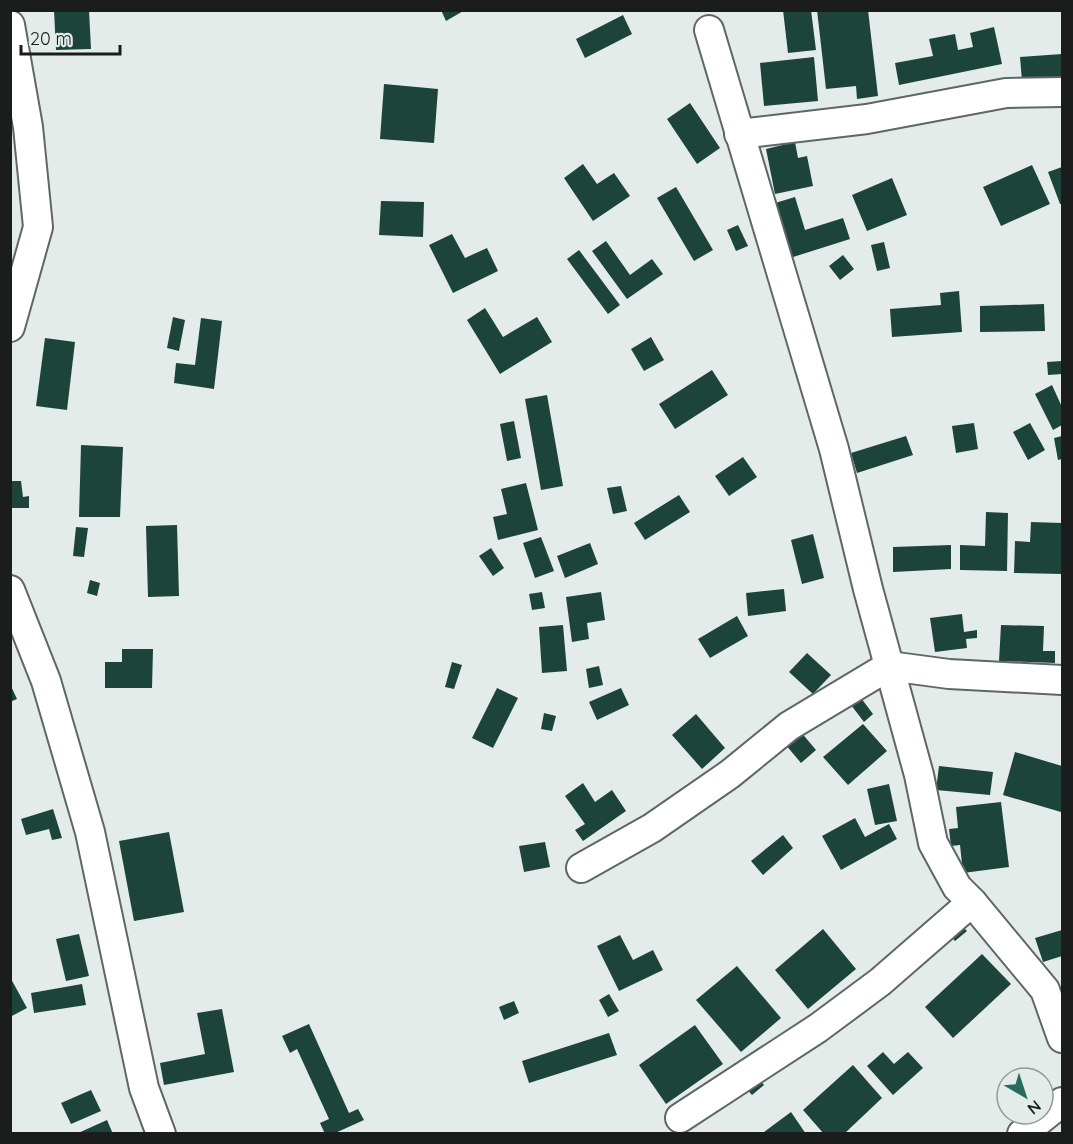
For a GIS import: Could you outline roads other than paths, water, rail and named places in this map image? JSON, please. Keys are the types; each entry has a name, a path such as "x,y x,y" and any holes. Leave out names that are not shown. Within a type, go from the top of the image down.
{"street":[{"path":"10,25 28,127 38,227 10,327"},
{"path":"709,30 834,449 868,589 919,775 933,843 957,886 1045,990 1062,1038"},
{"path":"739,134 867,119 1006,93 1062,92"},
{"path":"10,590 46,681 90,832 144,1088 161,1134"},
{"path":"581,868 652,828 730,774 789,726 889,666 949,674 1062,680"},
{"path":"680,1118 819,1028 880,982 972,902"},
{"path":"1022,1134 1062,1102"}]}
